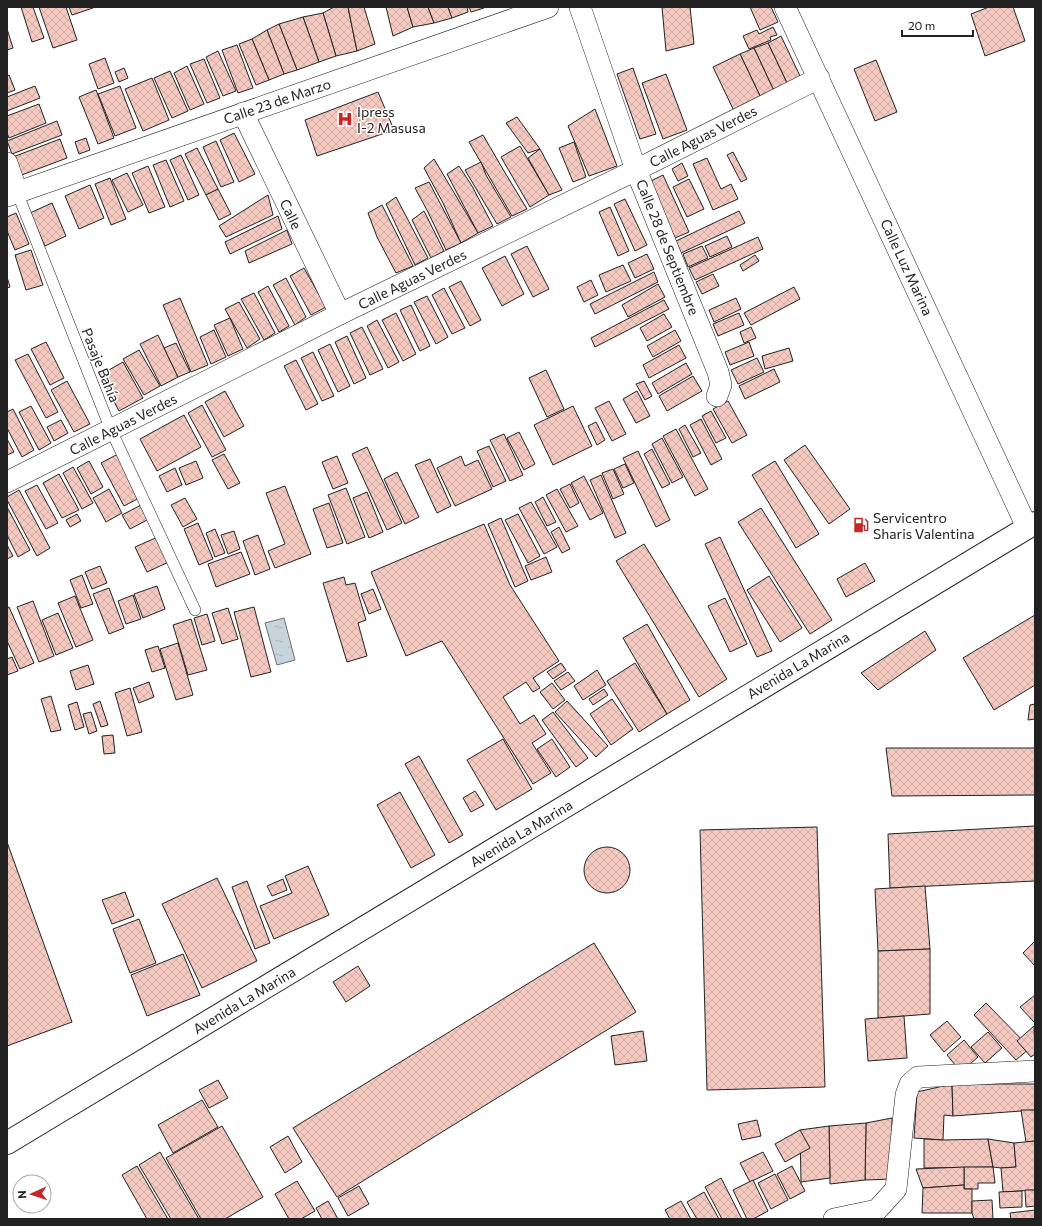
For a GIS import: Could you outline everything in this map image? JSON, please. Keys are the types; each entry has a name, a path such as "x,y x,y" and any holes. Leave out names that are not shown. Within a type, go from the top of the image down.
{"main road":[{"name":"Avenida La Marina","path":"7,1143 1031,525"}],"street":[{"name":"Calle 23 de Marzo","path":"12,194 548,7"},
{"name":"Calle 28 de Septiembre","path":"580,7 636,170 718,372 721,385 717,396"},
{"name":"Calle Luz Marina","path":"785,7 1031,525"},
{"name":"Calle Aguas Verdes","path":"7,482 340,314 636,170 819,78"},
{"name":"Calle","path":"243,113 340,314"},
{"path":"7,163 12,194"},
{"path":"834,1219 877,1210 896,1189 906,1095 910,1084 918,1077 1035,1071"}],"lane":[{"name":"Pasaje Bahía","path":"12,194 111,430 195,610"}],"water":[{"path":"284,618 295,660 277,665 265,623"}],"building":[{"path":"21,7 33,7 44,38 32,42"},
{"path":"39,7 66,7 77,40 53,48"},
{"path":"69,7 92,7 93,8 72,15"},
{"path":"334,7 348,7 357,51 336,56 323,13"},
{"path":"348,7 364,7 375,44 357,51"},
{"path":"386,7 407,7 413,27 393,36"},
{"path":"407,7 428,7 434,23 413,27"},
{"path":"428,7 448,7 452,18 434,23"},
{"path":"448,7 467,7 468,12 452,18"},
{"path":"469,7 484,7 484,8 471,12"},
{"path":"662,7 690,7 694,44 666,51"},
{"path":"750,7 771,7 778,22 760,30"},
{"path":"989,7 1013,7 1025,41 985,56 971,14"},
{"path":"323,13 336,56 319,62 303,17"},
{"path":"303,17 319,62 297,70 279,24"},
{"path":"279,24 297,70 284,74 267,30"},
{"path":"773,27 777,35 770,37 771,40 749,49 743,36 757,30 759,34"},
{"path":"7,29 13,48 7,50"},
{"path":"267,30 284,74 269,80 252,39"},
{"path":"781,36 800,76 787,83 768,43"},
{"path":"252,39 269,80 256,85 239,44"},
{"path":"768,43 787,83 774,91 754,48"},
{"path":"237,45 253,88 238,93 222,50"},
{"path":"754,48 774,91 761,98 740,54"},
{"path":"218,51 236,91 223,96 206,57"},
{"path":"740,54 761,98 734,111 713,67"},
{"path":"105,58 114,83 98,89 89,64"},
{"path":"204,59 220,98 207,103 190,64"},
{"path":"876,60 897,112 875,121 854,69"},
{"path":"187,66 204,104 190,110 174,73"},
{"path":"124,68 128,78 119,82 115,72"},
{"path":"633,68 656,134 640,139 617,74"},
{"path":"170,71 188,111 172,118 154,78"},
{"path":"666,74 687,130 663,139 642,83"},
{"path":"9,75 15,90 7,93 7,76"},
{"path":"152,78 169,120 143,131 125,89"},
{"path":"35,86 40,98 7,111 7,97"},
{"path":"120,86 136,128 115,136 98,94"},
{"path":"96,90 114,138 98,144 79,97"},
{"path":"378,92 394,130 317,156 305,120"},
{"path":"39,104 46,123 9,138 7,133 7,116"},
{"path":"595,109 617,166 589,176 568,126"},
{"path":"517,117 540,149 528,153 506,123"},
{"path":"57,121 62,135 12,154 7,141"},
{"path":"234,133 255,174 239,182 220,140"},
{"path":"483,135 527,209 512,216 469,142"},
{"path":"86,138 90,150 79,154 75,142"},
{"path":"60,139 67,158 19,176 13,157"},
{"path":"216,141 234,182 221,187 203,147"},
{"path":"574,142 586,177 573,182 559,148"},
{"path":"520,146 549,195 530,207 501,157"},
{"path":"197,148 218,189 206,195 185,154"},
{"path":"540,149 562,190 549,195 528,158"},
{"path":"733,152 747,179 741,182 727,155"},
{"path":"181,155 199,195 188,200 170,160"},
{"path":"707,158 721,189 731,184 738,199 713,210 693,164"},
{"path":"434,159 478,233 461,243 443,203 424,168"},
{"path":"166,160 184,201 170,207 153,165"},
{"path":"481,162 486,175 511,217 497,224 465,170"},
{"path":"682,163 688,176 678,181 672,169"},
{"path":"148,166 165,207 149,213 132,173"},
{"path":"459,166 472,186 493,226 478,233 447,174"},
{"path":"127,173 143,205 128,212 112,180"},
{"path":"663,175 689,232 675,238 649,182"},
{"path":"110,178 126,219 111,225 95,184"},
{"path":"689,179 704,209 687,217 673,187"},
{"path":"429,182 461,243 446,250 415,188"},
{"path":"90,185 104,218 79,229 65,196"},
{"path":"218,189 231,214 219,220 206,195"},
{"path":"268,195 273,215 226,237 219,226"},
{"path":"396,197 428,258 415,265 386,204"},
{"path":"625,199 647,245 635,251 614,204"},
{"path":"52,203 66,236 45,246 30,213"},
{"path":"382,205 413,266 396,273 377,237 368,213"},
{"path":"610,207 629,251 618,256 599,212"},
{"path":"424,211 444,251 431,258 412,220"},
{"path":"739,211 745,223 681,253 676,241"},
{"path":"16,213 29,244 15,250 7,231 7,217"},
{"path":"278,216 282,229 230,254 225,242"},
{"path":"287,230 292,244 249,263 245,251"},
{"path":"727,236 732,247 710,257 705,246"},
{"path":"758,237 763,249 695,280 689,268"},
{"path":"527,246 549,289 533,297 511,254"},
{"path":"702,246 708,258 688,267 683,254"},
{"path":"31,250 43,285 26,290 15,255"},
{"path":"647,254 654,269 635,278 628,263"},
{"path":"755,255 759,261 743,271 740,265"},
{"path":"505,256 524,294 502,306 482,268"},
{"path":"623,265 631,281 606,292 599,275"},
{"path":"304,268 326,307 311,315 290,276"},
{"path":"654,272 658,282 595,314 590,304"},
{"path":"713,274 719,286 702,294 696,282"},
{"path":"7,277 10,287 7,288"},
{"path":"286,278 306,317 295,325 273,285"},
{"path":"591,280 598,295 584,302 577,287"},
{"path":"461,281 481,320 470,326 449,287"},
{"path":"658,284 665,297 628,317 622,305"},
{"path":"268,286 289,326 279,332 258,292"},
{"path":"794,287 800,299 751,325 744,313"},
{"path":"444,288 465,328 452,334 432,295"},
{"path":"254,293 275,333 264,340 241,299"},
{"path":"427,296 448,337 436,344 414,302"},
{"path":"180,298 208,365 191,372 163,305"},
{"path":"736,298 741,309 714,322 709,310"},
{"path":"664,300 669,309 595,347 591,338"},
{"path":"239,302 260,339 247,348 225,309"},
{"path":"411,305 430,346 420,351 400,310"},
{"path":"396,313 416,354 403,361 382,320"},
{"path":"739,313 744,325 718,336 713,324"},
{"path":"664,314 672,327 647,341 640,328"},
{"path":"230,318 243,349 228,356 214,325"},
{"path":"377,320 399,362 388,368 367,326"},
{"path":"362,327 383,369 370,375 350,333"},
{"path":"751,327 756,338 744,343 740,332"},
{"path":"214,330 226,357 211,364 200,337"},
{"path":"675,330 681,341 653,357 647,346"},
{"path":"158,335 178,377 161,386 140,344"},
{"path":"347,336 366,378 354,384 335,342"},
{"path":"46,342 64,378 50,385 31,349"},
{"path":"749,342 754,356 730,365 725,352"},
{"path":"176,343 190,372 178,377 164,348"},
{"path":"330,344 350,386 338,392 318,350"},
{"path":"679,345 686,358 649,378 643,365"},
{"path":"789,348 793,361 765,369 762,356"},
{"path":"139,350 160,386 144,395 123,359"},
{"path":"313,352 334,396 322,401 301,358"},
{"path":"28,354 58,412 46,418 15,360"},
{"path":"757,358 764,372 738,384 731,370"},
{"path":"296,360 318,404 306,410 284,366"},
{"path":"123,362 143,398 119,411 100,375"},
{"path":"686,363 692,374 658,394 652,383"},
{"path":"774,369 780,382 745,399 739,386"},
{"path":"546,370 564,409 547,417 529,378"},
{"path":"693,376 702,391 667,411 659,396"},
{"path":"67,381 90,424 74,432 51,390"},
{"path":"644,381 652,396 645,400 636,384"},
{"path":"225,391 244,426 224,437 205,402"},
{"path":"637,391 650,416 636,423 623,399"},
{"path":"609,401 626,434 612,441 595,408"},
{"path":"728,401 747,435 732,443 713,409"},
{"path":"202,405 226,450 212,457 188,413"},
{"path":"31,406 51,443 39,450 19,412"},
{"path":"573,406 592,446 553,465 534,425"},
{"path":"13,409 34,450 22,457 7,428 7,412"},
{"path":"711,411 726,438 716,443 702,416"},
{"path":"184,415 201,447 157,471 140,439"},
{"path":"701,419 722,459 711,465 690,425"},
{"path":"61,420 68,433 54,441 47,427"},
{"path":"596,422 605,440 597,445 588,426"},
{"path":"685,425 701,453 693,457 679,429"},
{"path":"676,429 708,489 695,496 663,436"},
{"path":"519,432 535,464 524,470 507,438"},
{"path":"504,434 523,475 510,481 490,440"},
{"path":"662,438 683,477 672,483 652,444"},
{"path":"7,439 14,452 7,455"},
{"path":"805,445 850,509 829,524 784,460"},
{"path":"489,446 506,481 493,487 477,451"},
{"path":"367,447 402,523 387,530 352,454"},
{"path":"652,449 670,484 662,488 644,454"},
{"path":"638,451 670,520 656,527 623,458"},
{"path":"118,454 141,497 124,506 101,463"},
{"path":"224,454 240,483 228,489 212,460"},
{"path":"337,456 348,483 333,489 322,462"},
{"path":"461,456 465,466 478,460 492,489 455,506 437,468"},
{"path":"430,459 451,506 437,513 415,465"},
{"path":"89,461 103,487 91,494 77,468"},
{"path":"196,461 203,478 186,485 179,468"},
{"path":"775,461 819,534 796,548 752,475"},
{"path":"625,464 634,483 623,488 614,469"},
{"path":"73,467 93,503 82,509 63,473"},
{"path":"175,468 182,485 167,492 159,476"},
{"path":"613,469 624,494 613,499 602,473"},
{"path":"397,472 419,517 405,524 384,479"},
{"path":"59,474 79,510 62,518 43,483"},
{"path":"601,475 626,533 615,538 590,480"},
{"path":"584,476 603,513 590,520 571,483"},
{"path":"570,484 579,503 570,508 560,489"},
{"path":"37,485 58,523 46,529 25,491"},
{"path":"285,486 311,554 275,568 268,551 285,544 266,493"},
{"path":"346,488 365,537 347,544 328,495"},
{"path":"109,489 122,513 106,522 93,498"},
{"path":"557,489 578,526 566,532 546,495"},
{"path":"19,490 50,548 37,556 7,500 7,497"},
{"path":"367,492 383,532 369,538 353,498"},
{"path":"543,497 556,522 547,526 535,502"},
{"path":"185,498 197,519 183,527 171,505"},
{"path":"531,502 557,547 544,554 519,508"},
{"path":"329,503 343,543 327,548 313,509"},
{"path":"141,505 149,519 130,529 122,515"},
{"path":"7,507 30,550 18,557 7,535"},
{"path":"761,508 832,620 810,634 738,522"},
{"path":"77,514 81,521 70,527 66,520"},
{"path":"518,514 540,556 528,563 505,520"},
{"path":"501,518 528,581 515,587 488,524"},
{"path":"198,523 213,559 199,565 184,529"},
{"path":"484,524 510,585 559,661 533,678 540,688 533,692 526,682 503,697 520,724 534,715 546,734 532,743 551,773 533,784 442,641 406,656 371,572"},
{"path":"559,527 570,549 562,553 551,532"},
{"path":"215,529 225,553 215,557 206,533"},
{"path":"234,531 240,549 228,554 221,535"},
{"path":"258,535 270,569 255,575 243,541"},
{"path":"160,536 171,561 147,572 135,547"},
{"path":"720,537 772,651 757,657 705,544"},
{"path":"644,544 727,679 699,697 616,561"},
{"path":"7,545 13,556 7,559"},
{"path":"241,552 250,574 216,587 208,564"},
{"path":"546,557 552,572 531,580 525,566"},
{"path":"865,563 875,581 846,597 837,579"},
{"path":"100,566 107,583 92,589 85,572"},
{"path":"82,575 93,604 81,608 70,580"},
{"path":"769,576 802,628 780,642 747,590"},
{"path":"344,577 346,585 355,583 366,620 358,623 367,656 347,662 323,583"},
{"path":"157,586 165,609 143,618 134,594"},
{"path":"109,588 124,628 109,634 93,594"},
{"path":"373,589 381,609 369,614 361,594"},
{"path":"133,595 141,619 126,624 118,601"},
{"path":"75,596 93,640 76,647 58,603"},
{"path":"725,598 747,644 730,652 708,606"},
{"path":"33,601 54,656 39,662 17,607"},
{"path":"9,607 34,663 20,669 7,641 7,608"},
{"path":"254,607 271,672 251,677 234,612"},
{"path":"228,608 238,639 222,644 212,613"},
{"path":"58,613 73,648 56,655 42,620"},
{"path":"207,614 215,641 202,645 194,618"},
{"path":"1035,615 1035,685 994,710 963,658"},
{"path":"191,619 207,670 188,675 173,625"},
{"path":"647,624 690,700 667,714 623,638"},
{"path":"925,631 936,650 878,690 861,673"},
{"path":"178,643 193,695 176,700 160,649"},
{"path":"158,646 165,668 152,672 145,650"},
{"path":"12,657 18,671 7,675 7,659"},
{"path":"561,663 566,670 553,679 547,672"},
{"path":"635,663 667,714 639,732 607,681"},
{"path":"88,665 94,684 76,690 70,671"},
{"path":"597,670 606,685 583,700 574,686"},
{"path":"568,672 575,681 561,690 554,681"},
{"path":"149,682 154,697 139,703 133,688"},
{"path":"552,683 565,700 553,709 540,692"},
{"path":"130,688 142,732 127,736 115,693"},
{"path":"604,689 608,695 593,705 589,699"},
{"path":"51,696 61,730 51,732 41,699"},
{"path":"612,699 633,729 611,745 590,714"},
{"path":"100,701 108,725 101,727 93,704"},
{"path":"567,701 608,746 596,757 555,712"},
{"path":"77,702 84,727 75,730 68,705"},
{"path":"1035,704 1035,719 1028,720 1030,705"},
{"path":"91,712 97,731 89,734 83,714"},
{"path":"553,712 588,758 576,767 542,720"},
{"path":"113,735 115,753 104,754 102,736"},
{"path":"503,739 532,789 496,810 467,760"},
{"path":"552,739 570,767 556,777 537,749"},
{"path":"886,748 1035,748 1035,795 892,796"},
{"path":"419,756 463,835 449,843 405,764"},
{"path":"475,791 484,805 471,812 463,798"},
{"path":"400,792 435,855 411,868 377,805"},
{"path":"1035,826 1035,881 890,888 888,834"},
{"path":"817,827 825,1087 707,1090 700,830"},
{"path":"7,842 72,1022 7,1046"},
{"path":"607,847 620,851 626,857 630,870 626,883 620,889 607,893 594,889 588,883 584,870 588,857 594,851"},
{"path":"308,866 329,915 274,939 260,906 292,893 285,876"},
{"path":"217,878 257,961 202,988 162,904"},
{"path":"283,879 287,890 272,896 267,886"},
{"path":"247,881 270,943 255,949 232,887"},
{"path":"925,886 930,949 878,951 875,889"},
{"path":"125,892 134,916 112,924 102,900"},
{"path":"139,919 156,963 130,973 113,929"},
{"path":"1035,941 1035,966 1023,953"},
{"path":"594,943 636,1012 337,1197 293,1128"},
{"path":"930,949 930,1014 878,1018 878,951"},
{"path":"183,954 200,995 147,1016 131,975"},
{"path":"358,966 370,986 346,1002 333,982"},
{"path":"1035,995 1035,1023 1020,1007"},
{"path":"986,1003 1030,1048 1016,1060 974,1015"},
{"path":"904,1016 907,1058 868,1061 865,1019"},
{"path":"947,1021 961,1037 944,1052 930,1035"},
{"path":"1034,1026 1035,1054 1031,1057 1017,1041"},
{"path":"643,1031 647,1061 615,1065 611,1036"},
{"path":"988,1032 1002,1048 985,1063 971,1047"},
{"path":"964,1040 978,1057 961,1072 947,1055"},
{"path":"218,1080 228,1098 209,1108 199,1090"},
{"path":"952,1084 953,1116 944,1115 943,1140 914,1138 917,1092"},
{"path":"952,1084 1035,1084 1035,1110 953,1116"},
{"path":"202,1100 218,1127 173,1153 158,1125"},
{"path":"1021,1110 1035,1110 1035,1141 1026,1142"},
{"path":"892,1118 892,1179 865,1180 866,1123"},
{"path":"757,1120 761,1136 742,1140 738,1124"},
{"path":"866,1123 865,1180 830,1184 829,1126"},
{"path":"222,1126 263,1197 225,1219 201,1219 166,1158"},
{"path":"829,1126 830,1178 801,1182 800,1130"},
{"path":"800,1130 810,1148 785,1162 775,1144"},
{"path":"288,1136 302,1162 285,1173 270,1147"},
{"path":"924,1139 988,1139 993,1167 924,1168"},
{"path":"988,1139 1014,1143 1016,1167 993,1167"},
{"path":"1035,1141 1035,1190 1003,1192 1001,1168 1016,1167 1014,1143"},
{"path":"160,1152 199,1219 171,1219 139,1165"},
{"path":"763,1152 773,1171 750,1182 740,1163"},
{"path":"137,1166 168,1219 147,1219 122,1175"},
{"path":"792,1166 805,1191 790,1199 777,1174"},
{"path":"964,1167 993,1167 995,1183 978,1183 978,1189 964,1189"},
{"path":"964,1167 964,1185 923,1188 916,1169"},
{"path":"775,1174 788,1200 771,1209 758,1183"},
{"path":"721,1178 742,1219 722,1219 705,1187"},
{"path":"753,1180 768,1211 753,1219 747,1219 733,1190"},
{"path":"297,1181 315,1211 301,1219 289,1219 275,1194"},
{"path":"964,1185 964,1189 972,1189 972,1213 922,1213 923,1188"},
{"path":"359,1186 369,1204 348,1216 338,1198"},
{"path":"1025,1190 1035,1190 1035,1206 1026,1207"},
{"path":"1022,1191 1022,1207 1000,1208 999,1192"},
{"path":"704,1192 719,1219 697,1219 687,1202"},
{"path":"992,1200 993,1219 974,1219 972,1213 972,1201"},
{"path":"328,1201 338,1219 322,1219 316,1208"},
{"path":"681,1201 691,1219 670,1219 665,1210"},
{"path":"1035,1210 1035,1219 1011,1219 1010,1213"}],"place":[{"name":"Ipress I-2 Masusa","path":"345,119"},
{"name":"Servicentro Sharis Valentina","path":"861,525"}]}
